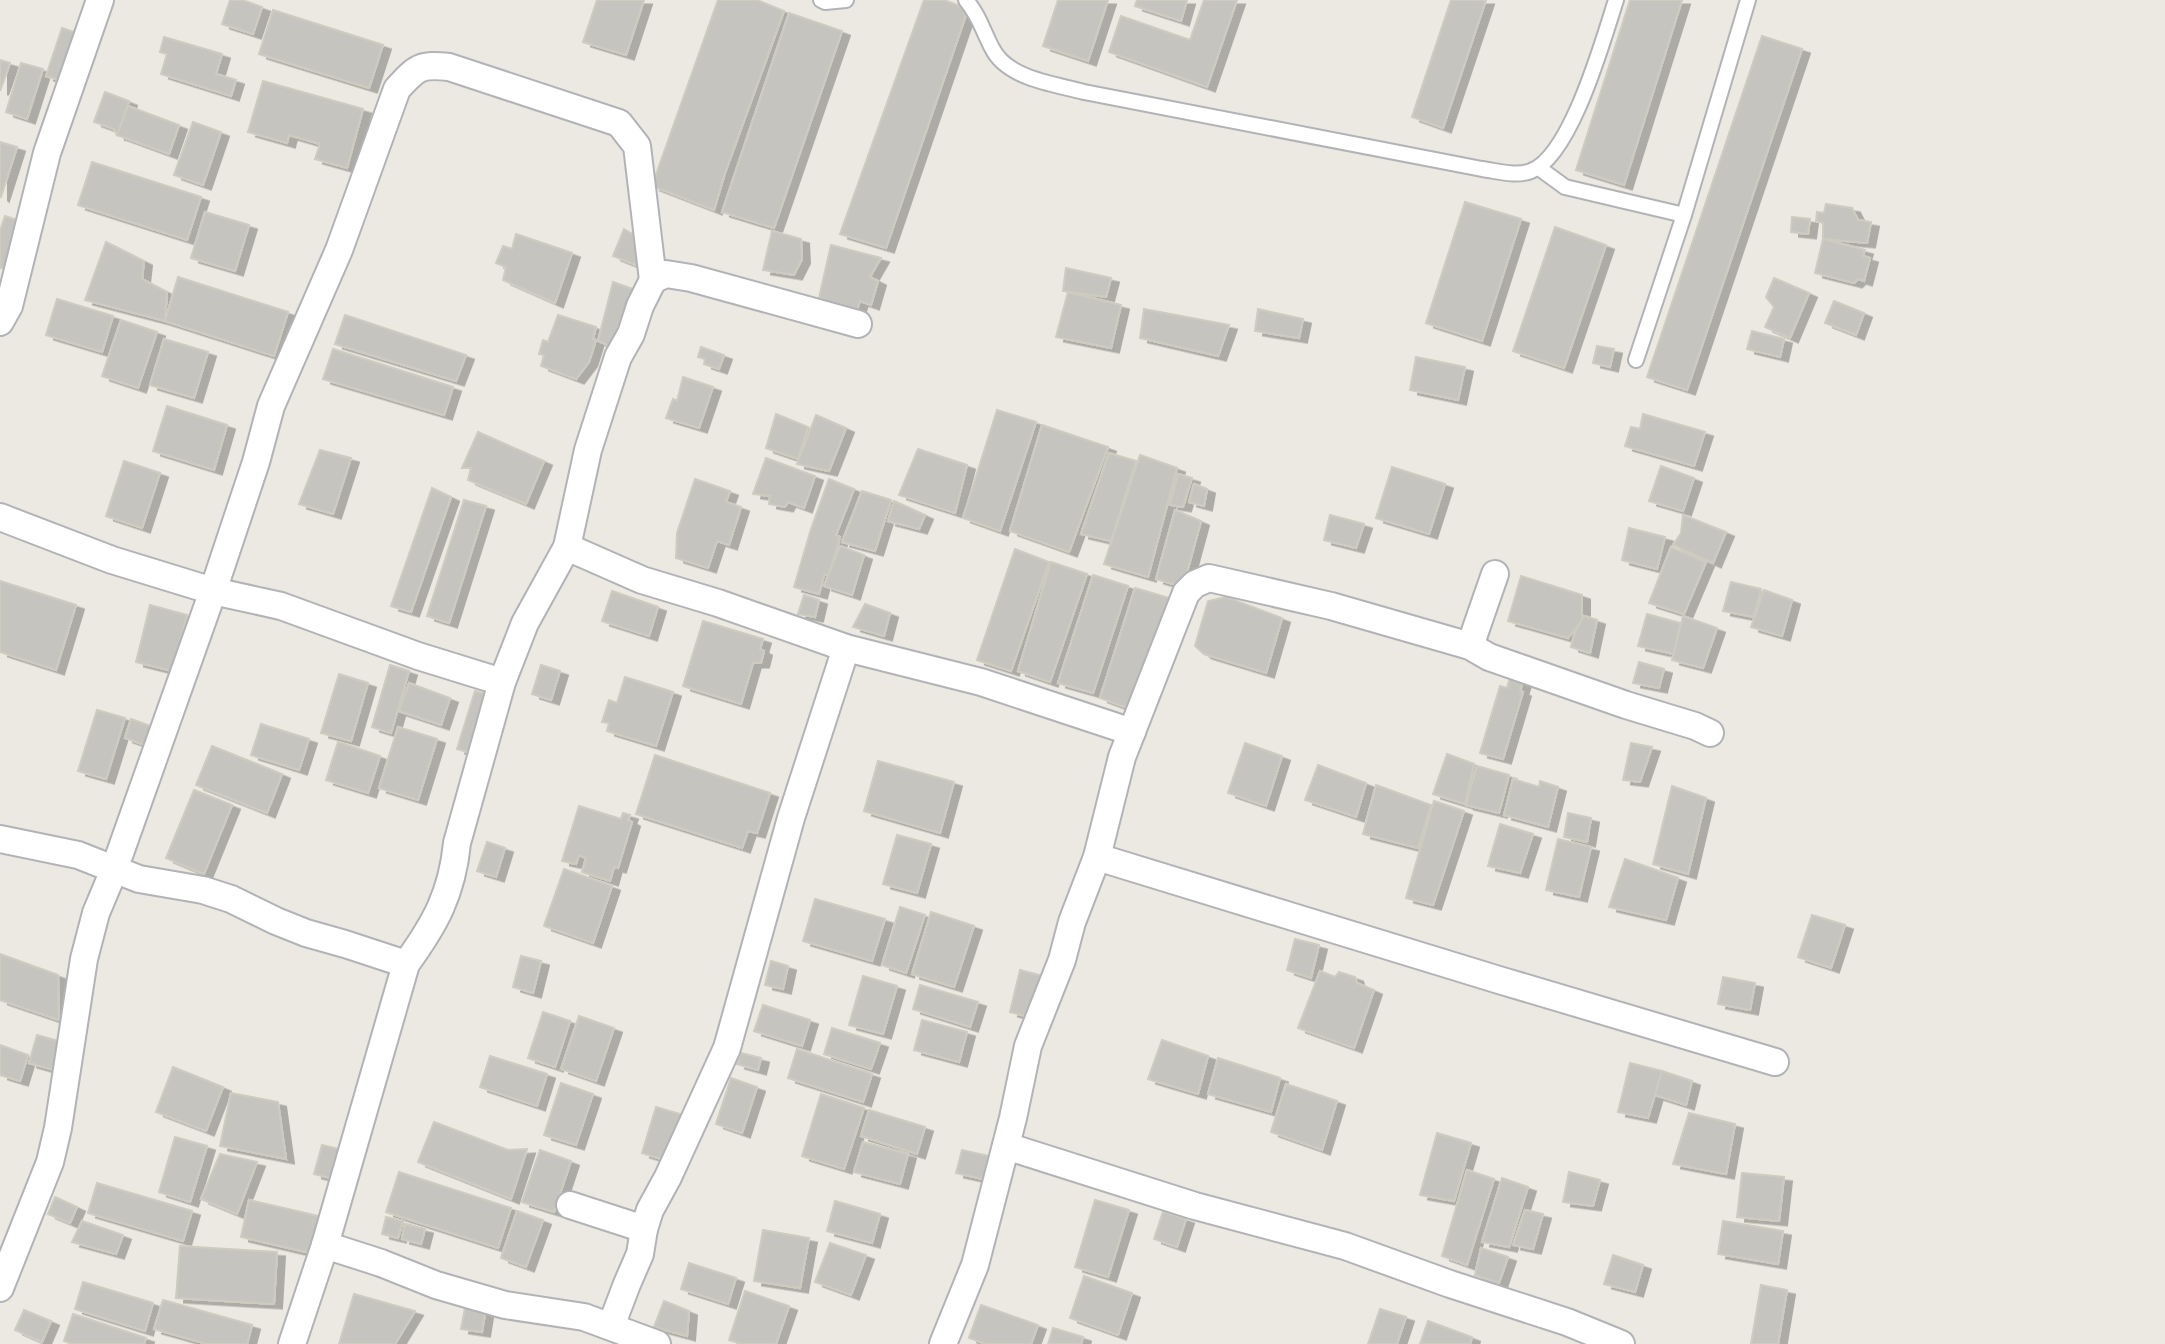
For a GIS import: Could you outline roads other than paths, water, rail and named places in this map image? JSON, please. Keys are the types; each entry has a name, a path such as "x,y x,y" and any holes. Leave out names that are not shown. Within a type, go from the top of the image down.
{"street":[{"path":"0,322 9,306 47,153 100,0"},
{"path":"0,1288 50,1162 62,1104 84,959 96,913 114,870 213,591 256,463 271,406 339,250 391,100 411,73 426,65 449,67 620,124 637,146 653,280 640,306 631,334 618,357 588,450 567,547 525,623 502,682 457,843 447,894 433,926 406,964 325,1245 292,1344"},
{"path":"653,280 666,274 691,278 859,324"},
{"path":"0,517 113,560 213,591 281,606 418,656 502,682"},
{"path":"567,547 642,580 718,603 846,648 981,682 1132,732"},
{"path":"1470,646 1495,574"},
{"path":"943,1344 975,1265 1006,1146 1028,1046 1062,960 1072,922 1097,857 1122,757 1186,593 1195,584 1209,578 1331,606 1470,646 1502,661 1710,733"},
{"path":"611,1326 640,1254 650,1210 727,1048 792,818 846,648"},
{"path":"0,839 78,855 139,879 203,890 231,899 306,933 406,964"},
{"path":"1097,857 1775,1062"},
{"path":"1006,1146 1195,1206 1345,1246 1567,1322 1620,1344"},
{"path":"570,1205 644,1229"},
{"path":"325,1245 505,1305 584,1317 657,1344"}],"lane":[{"path":"821,0 846,0"},
{"path":"966,0 978,15 993,51 1005,64 1022,75 1084,92 1482,169 1527,173 1539,168 1554,154 1568,128 1588,82 1616,0"},
{"path":"1636,360 1684,215 1748,0"},
{"path":"1539,168 1565,187 1684,215"}]}
